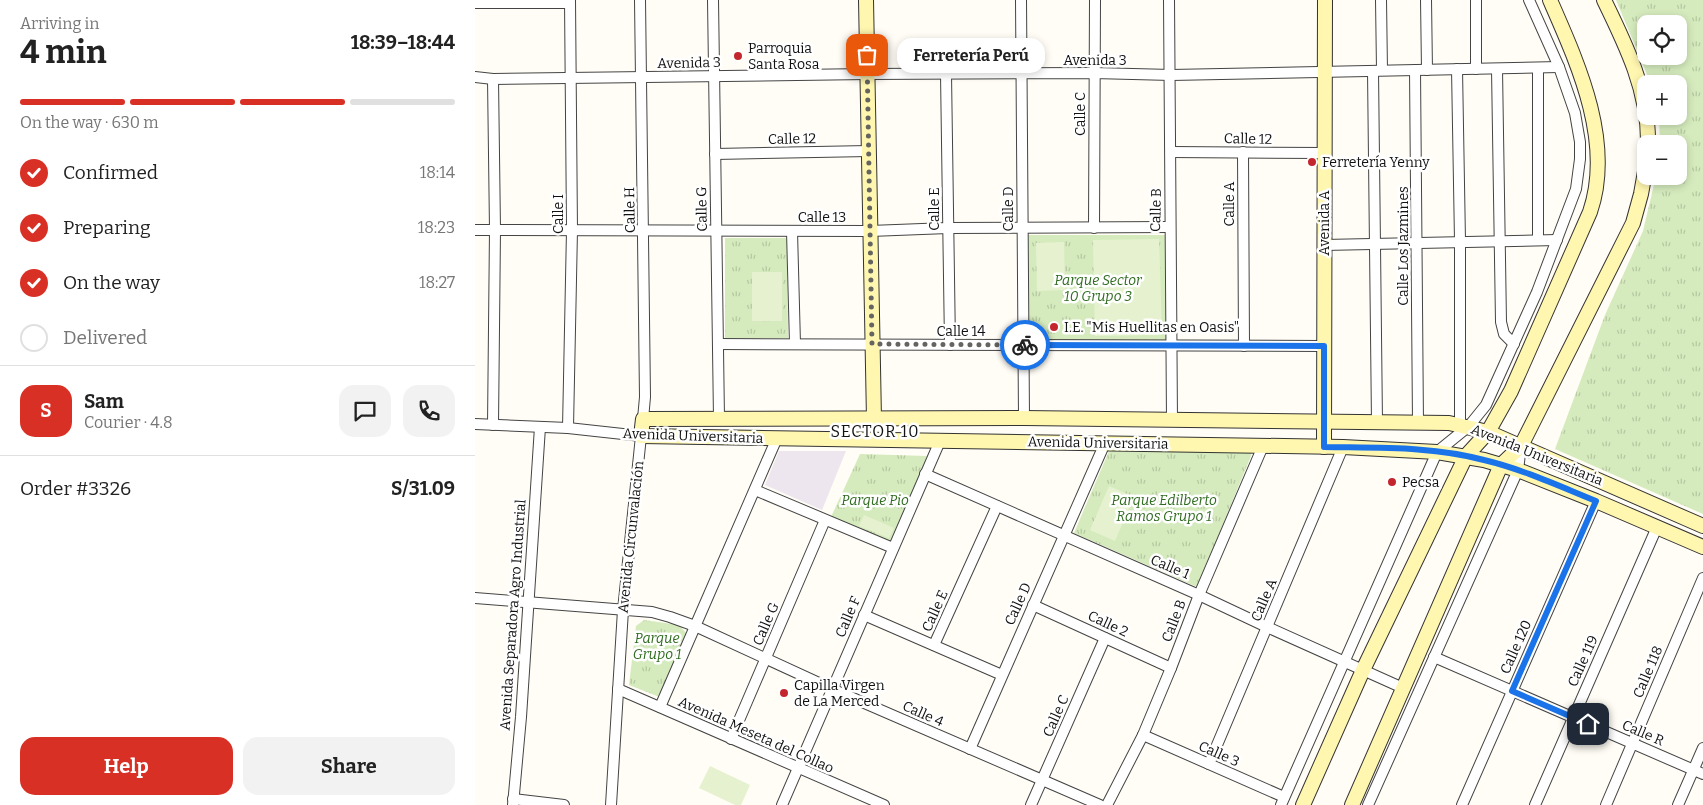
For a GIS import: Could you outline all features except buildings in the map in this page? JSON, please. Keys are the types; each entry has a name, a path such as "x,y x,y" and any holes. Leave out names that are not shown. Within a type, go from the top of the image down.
{"street":[{"name":"Calle H","path":"640,0 644,230 645,397 643,418"},
{"name":"Calle G","path":"713,0 719,418"},
{"path":"866,0 874,419"},
{"name":"Calle D","path":"1021,0 1023,418"},
{"name":"Calle C","path":"1094,228 1095,0"},
{"name":"Calle B","path":"1169,0 1172,420"},
{"name":"Avenida A","path":"1324,447 1325,0"},
{"path":"1377,422 1375,244 1377,71 1381,0"},
{"path":"1426,0 1427,70"},
{"path":"1476,0 1477,69"},
{"path":"1283,801 1437,452 1486,405 1514,344 1576,189 1580,159 1577,121 1559,67 1529,0"},
{"path":"1303,805 1363,670 1466,456 1488,432 1511,391 1587,218 1595,195 1598,177 1597,153 1589,100 1571,47 1550,0"},
{"path":"1604,0 1618,28 1639,82 1645,108 1647,135"},
{"path":"475,3 570,2"},
{"name":"Calle I","path":"568,428 572,230 570,2"},
{"name":"Avenida 3","path":"475,77 493,79 570,79 867,74 1171,74 1559,67"},
{"path":"1538,68 1538,240"},
{"path":"1457,69 1465,425"},
{"path":"1497,69 1502,329 1507,338 1514,344"},
{"name":"Calle Los Jazmines","path":"1415,70 1418,423"},
{"name":"Calle E","path":"946,74 950,345"},
{"path":"493,79 495,230 493,425"},
{"name":"Calle 12","path":"715,154 869,151"},
{"name":"Calle 12","path":"1171,152 1324,153"},
{"name":"Calle A","path":"1243,152 1244,346"},
{"path":"1369,805 1518,470 1521,446 1633,223 1643,185"},
{"name":"Calle 13","path":"475,230 870,231 948,228 1170,227"},
{"path":"792,231 795,344"},
{"path":"1324,245 1557,240"},
{"name":"Calle 14","path":"718,344 1324,346"},
{"name":"Avenida Universitaria","path":"643,418 1023,418 1377,422 1465,425 1488,432 1521,446 1703,526"},
{"name":"Avenida Circunvalación","path":"611,805 623,610 643,418"},
{"name":"Avenida Universitaria","path":"475,424 568,428 641,436 1343,447 1437,452 1466,456 1518,470 1703,547"},
{"name":"Avenida Separadora Agro Industrial","path":"513,802 521,716 540,427"},
{"path":"660,707 777,438"},
{"name":"Calle F","path":"782,805 940,441"},
{"name":"Calle D","path":"969,749 1105,443"},
{"name":"Calle B","path":"1107,805 1143,735 1199,594 1263,446"},
{"path":"1352,805 1501,465 1521,446"},
{"name":"Calle A","path":"1209,764 1343,447"},
{"name":"Calle 1","path":"925,474 1199,594 1267,627 1403,688"},
{"path":"755,490 893,548"},
{"name":"Calle 120","path":"1461,805 1596,501"},
{"name":"Calle E","path":"935,646 997,506"},
{"name":"Calle G","path":"731,739 825,520"},
{"name":"Calle 119","path":"1535,805 1657,527"},
{"name":"Calle 118","path":"1606,805 1703,578"},
{"name":"Calle 4","path":"475,598 652,612 670,616 832,689 1100,805"},
{"name":"Calle 2","path":"1033,605 1171,668"},
{"path":"865,615 1002,675"},
{"name":"Calle C","path":"1031,805 1105,638"},
{"name":"Calle R","path":"1434,657 1698,772"},
{"name":"Avenida Meseta del Collao","path":"618,689 798,768 866,801 883,805"},
{"name":"Calle 3","path":"1143,735 1209,764 1283,801"},
{"path":"1678,805 1698,772 1703,748"},
{"path":"513,802 564,805"}],"shaded area":[{"path":"779,451 846,451 822,510 765,485"}],"green space":[{"path":"1616,0 1703,0 1703,514 1555,449 1605,315 1643,231 1654,185 1687,185 1687,135 1660,135 1659,125 1687,125 1687,75 1647,75 1643,65 1687,65 1687,15 1637,15 1637,50"},
{"name":"Parque Sector 10 Grupo 3","path":"1028,235 1169,235 1168,341 1029,340"},
{"path":"725,238 787,238 788,338 725,339"},
{"path":"1159,239 1162,335 1095,336 1093,240"},
{"path":"1064,242 1065,290 1037,291 1036,243"},
{"path":"752,272 782,272 782,321 752,321"},
{"name":"Parque Edilberto Ramos Grupo 1","path":"1113,448 1249,451 1251,453 1197,587 1074,533 1109,451"},
{"name":"Parque Pio","path":"860,454 927,456 892,544 831,517"},
{"path":"1109,486 1134,497 1115,541 1090,530"},
{"path":"864,515 894,528 889,538 859,526"},
{"name":"Parque Grupo 1","path":"644,620 679,625 687,634 662,698 629,685 636,626"},
{"path":"710,766 750,785 741,805 735,805 699,788"}],"way so far":[{"path":"867,55 872,344 1025,345"}],"place":[{"name":"Ferretería Perú","path":"867,55"},
{"name":"Parroquia Santa Rosa","path":"738,56"},
{"name":"Ferretería Yenny","path":"1312,162"},
{"name":"I.E. \"Mis Huellitas en Oasis\"","path":"1054,327"},
{"name":"Pecsa","path":"1392,482"},
{"name":"Capilla Virgen de La Merced","path":"784,693"}],"district":[{"name":"SECTOR 10","path":"875,431"}],"route":[{"path":"1025,345 1324,346 1324,447 1390,448 1466,456 1518,470 1596,501 1512,691 1588,724"}]}
